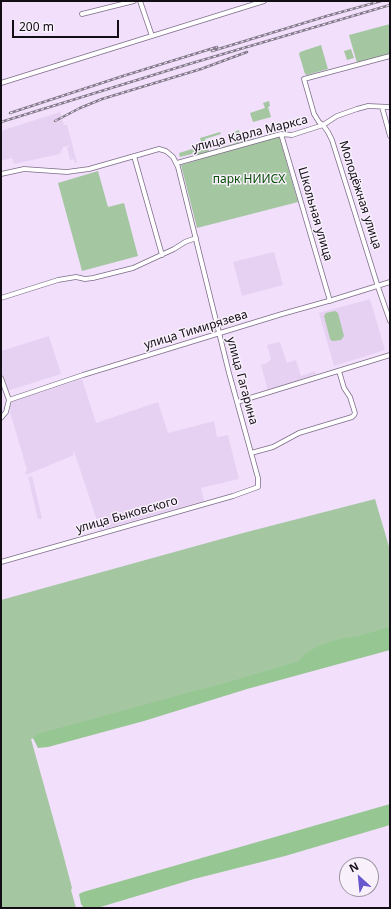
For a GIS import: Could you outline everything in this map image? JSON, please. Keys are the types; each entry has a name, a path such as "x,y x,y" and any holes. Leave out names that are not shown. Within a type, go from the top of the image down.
{"street":[{"path":"82,14 134,1"},
{"path":"140,1 152,36"},
{"path":"1,83 264,1"},
{"name":"Молодёжная улица","path":"390,56 304,79 314,114 332,140 390,321"},
{"name":"улица Карла Маркса","path":"177,163 281,134 292,135 323,125 338,116 368,106 390,107"},
{"path":"382,107 390,136"},
{"name":"Школьная улица","path":"281,134 330,301"},
{"path":"1,174 24,169 74,172 161,149 171,154 177,163"},
{"path":"134,156 162,255"},
{"name":"улица Гагарина","path":"177,163 219,334 258,478 258,487"},
{"path":"1,298 58,280 76,277 85,279 93,278 133,268 196,238"},
{"name":"улица Тимирязева","path":"9,400 83,375 282,314 378,287 390,282"},
{"path":"237,402 390,355"},
{"path":"251,453 273,447 299,433 352,417 355,413 350,398 344,388 339,371"},
{"path":"1,378 9,400 6,412 1,418"},
{"name":"улица Быковского","path":"1,562 233,496 258,487"}],"shaded area":[{"path":"60,112 64,125 67,125 77,162 75,163 74,159 70,160 67,147 70,145 63,147 60,154 14,164 12,158 1,161 1,133 4,130"},
{"path":"274,252 283,285 242,296 233,262"},
{"path":"370,299 385,350 334,366 319,313"},
{"path":"174,334 175,337 147,345 146,341"},
{"path":"49,336 61,374 7,391 1,371 1,351"},
{"path":"280,342 287,363 296,360 301,376 315,371 316,375 304,379 305,380 268,391 261,365 267,363 271,359 267,345"},
{"path":"82,379 96,423 158,402 168,433 214,421 217,437 228,435 239,479 201,488 204,501 100,530 74,451 74,455 26,475 25,472 27,470 10,412 11,402"},
{"path":"32,476 42,518 38,519 28,477"}],"green space":[{"path":"390,24 390,54 357,63 349,35"},
{"path":"321,45 328,69 307,75 305,74 299,54 300,52"},
{"path":"351,49 354,58 347,60 344,51"},
{"path":"269,101 270,106 268,107 271,117 253,122 250,113 265,108 263,103"},
{"path":"239,130 243,142 241,142 239,137 237,137 239,143 197,156 192,154 180,157 179,153 202,146 200,138 220,132 221,134 205,139 209,151 236,143 233,132"},
{"name":"парк НИИСХ","path":"279,136 298,202 197,228 181,165"},
{"path":"98,171 108,207 124,203 138,256 82,271 58,183"},
{"path":"335,311 338,313 344,336 341,340 332,341 330,339 324,316 326,313"},
{"path":"375,499 390,550 390,635 31,739 62,850 76,908 1,908 1,600 243,533"},
{"path":"390,627 390,650 247,689 144,721 48,747 38,748 33,738 38,734 299,661 306,653 321,645"},
{"path":"390,804 390,825 285,856 194,879 97,908 84,908 81,904 79,894 83,892"}],"railway":[{"path":"212,51 381,1"},
{"path":"1,122 189,64 390,5"},
{"path":"10,113 217,47"},
{"path":"55,121 102,99 201,69 247,52"}]}
